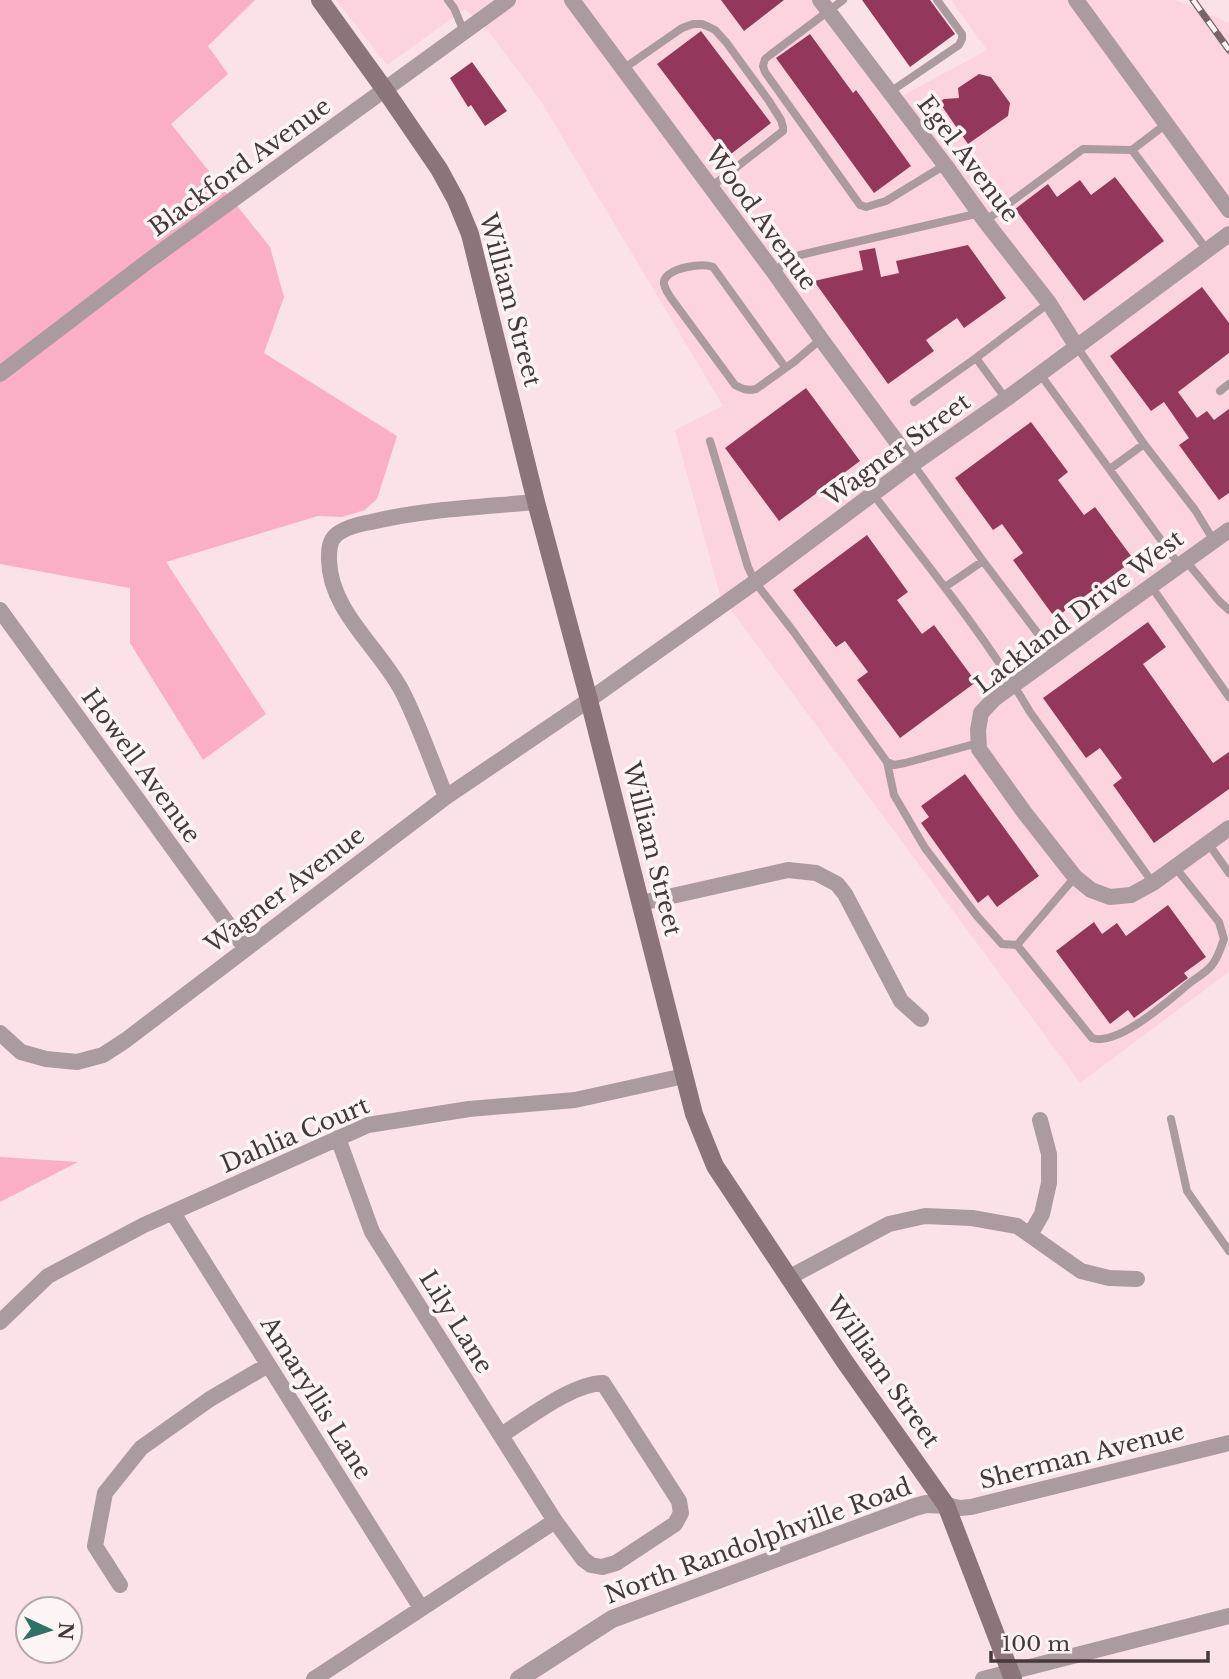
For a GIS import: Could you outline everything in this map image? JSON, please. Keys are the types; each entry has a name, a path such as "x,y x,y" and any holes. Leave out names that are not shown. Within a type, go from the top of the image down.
{"main road":[{"name":"William Street","path":"320,0 439,169 470,234 684,1076 694,1114 715,1166 845,1362 946,1505 1012,1676"}],"street":[{"name":"Blackford Avenue","path":"0,374 162,251 508,0"},
{"name":"Wood Avenue","path":"572,0 913,464"},
{"path":"1076,0 1229,210"},
{"name":"Egel Avenue","path":"825,6 1049,303 1077,347"},
{"name":"Wagner Street","path":"589,700 755,582 1229,234"},
{"path":"446,797 404,695 391,672 338,599 329,569 331,544 334,536 358,525 391,517 536,502"},
{"name":"Lackland Drive West","path":"978,743 981,713 994,699 1229,530"},
{"name":"Howell Avenue","path":"0,610 246,949"},
{"name":"Wagner Avenue","path":"0,1033 21,1052 46,1059 77,1062 103,1055 446,797 589,700"},
{"path":"978,743 979,749 1024,813 1075,877 1091,890 1110,897 1130,895 1153,883 1229,828"},
{"path":"641,903 788,870 816,873 837,884 845,894 901,1001 922,1018"},
{"name":"Dahlia Court","path":"0,1322 48,1276 144,1225 368,1125 469,1109 575,1100 684,1076"},
{"path":"1030,1235 1042,1214 1049,1183 1049,1154 1040,1120"},
{"name":"Lily Lane","path":"338,1138 372,1231 555,1521 583,1559 591,1565 601,1567 616,1563 675,1524 681,1513 679,1501 603,1383 572,1390 501,1435"},
{"name":"Amaryllis Lane","path":"173,1213 421,1608"},
{"path":"789,1278 889,1224 925,1216 972,1218 1017,1226 1081,1271 1110,1278 1137,1279"},
{"path":"120,1585 95,1546 105,1493 141,1448 210,1399 268,1365"},
{"name":"Sherman Avenue","path":"946,1505 971,1507 1229,1443"},
{"name":"North Randolphville Road","path":"519,1679 612,1619 915,1507 926,1504 946,1505"},
{"path":"314,1679 555,1521"},
{"path":"983,1679 1012,1676 1229,1616"}],"lane":[{"path":"448,0 464,32"},
{"path":"843,0 825,6 765,59 762,66 765,72 860,205 866,207 886,201 945,165"},
{"path":"890,92 959,45 962,34 937,0"},
{"path":"623,69 682,28 693,24 702,24 715,30 726,42 769,101 783,131 711,187"},
{"path":"773,271 800,255 982,217 1083,149 1132,150 1167,124"},
{"path":"1132,150 1207,250"},
{"path":"782,363 713,267 704,264 677,270 664,282 665,288 735,385 749,391 768,381 782,363 794,362 821,339"},
{"path":"914,402 1049,303"},
{"path":"1077,347 1144,444 1195,510 1214,541"},
{"path":"976,358 1006,399"},
{"path":"1040,374 1183,563 1229,610"},
{"path":"1220,391 1229,384"},
{"path":"710,441 748,567 755,582 887,762 894,795 925,848 977,916 1002,944 1017,945 1092,1038 1109,1038 1133,1027 1213,964 1224,939 1219,922 1175,867"},
{"path":"1110,469 1144,444"},
{"path":"913,464 1054,656"},
{"path":"873,494 945,587 1030,712 1153,883"},
{"path":"945,587 983,561"},
{"path":"1151,586 1229,697"},
{"path":"887,762 894,765 905,763 978,743"},
{"path":"1208,843 1229,873"},
{"path":"1017,945 1075,877"},
{"path":"1171,1119 1187,1191 1229,1251"}],"shaded area":[{"path":"0,0 255,0 208,46 228,74 171,124 270,247 284,297 264,353 397,436 377,499 365,510 342,517 318,516 166,562 266,714 203,760 130,643 130,588 0,564"},
{"path":"336,0 822,0 896,99 987,50 951,0 1176,0 1229,23 1229,972 1080,1083 720,595 675,430 723,406 542,103 489,32 465,9 387,65"},
{"path":"0,1157 78,1162 0,1202"}],"building":[{"path":"721,0 784,0 744,31"},
{"path":"862,0 930,0 955,34 910,67"},
{"path":"701,31 771,123 727,157 657,64"},
{"path":"810,34 853,93 856,90 911,166 874,193 776,58"},
{"path":"472,62 507,111 485,126 471,105 468,107 450,78"},
{"path":"979,74 991,77 1010,103 1008,116 968,144 939,102 959,98 958,88"},
{"path":"1115,177 1164,241 1084,301 1015,209 1048,184 1057,197 1080,180 1091,195"},
{"path":"968,245 1006,298 964,328 957,318 926,340 934,351 888,384 814,281 863,270 859,251 875,248 881,277 899,273 896,261"},
{"path":"1202,287 1229,323 1229,353 1178,392 1197,418 1207,411 1214,420 1229,409 1229,493 1219,500 1179,445 1189,438 1164,402 1151,411 1110,356"},
{"path":"806,388 860,461 779,521 725,448"},
{"path":"1031,422 1068,472 1058,480 1084,515 1095,507 1134,560 1055,618 1013,560 1023,553 1002,524 993,530 955,478"},
{"path":"867,535 908,592 897,600 922,634 934,625 976,682 900,738 857,680 868,672 845,641 836,647 793,590"},
{"path":"1148,622 1166,647 1143,664 1213,763 1229,752 1229,789 1154,843 1113,785 1122,778 1100,748 1086,758 1043,698"},
{"path":"965,774 1039,876 997,907 988,895 978,903 921,823 929,817 921,806"},
{"path":"1168,905 1206,957 1184,973 1188,978 1134,1018 1128,1010 1110,1024 1056,951 1094,922 1102,934 1117,923 1126,936"}],"railway":[{"path":"1193,0 1229,50"}]}
